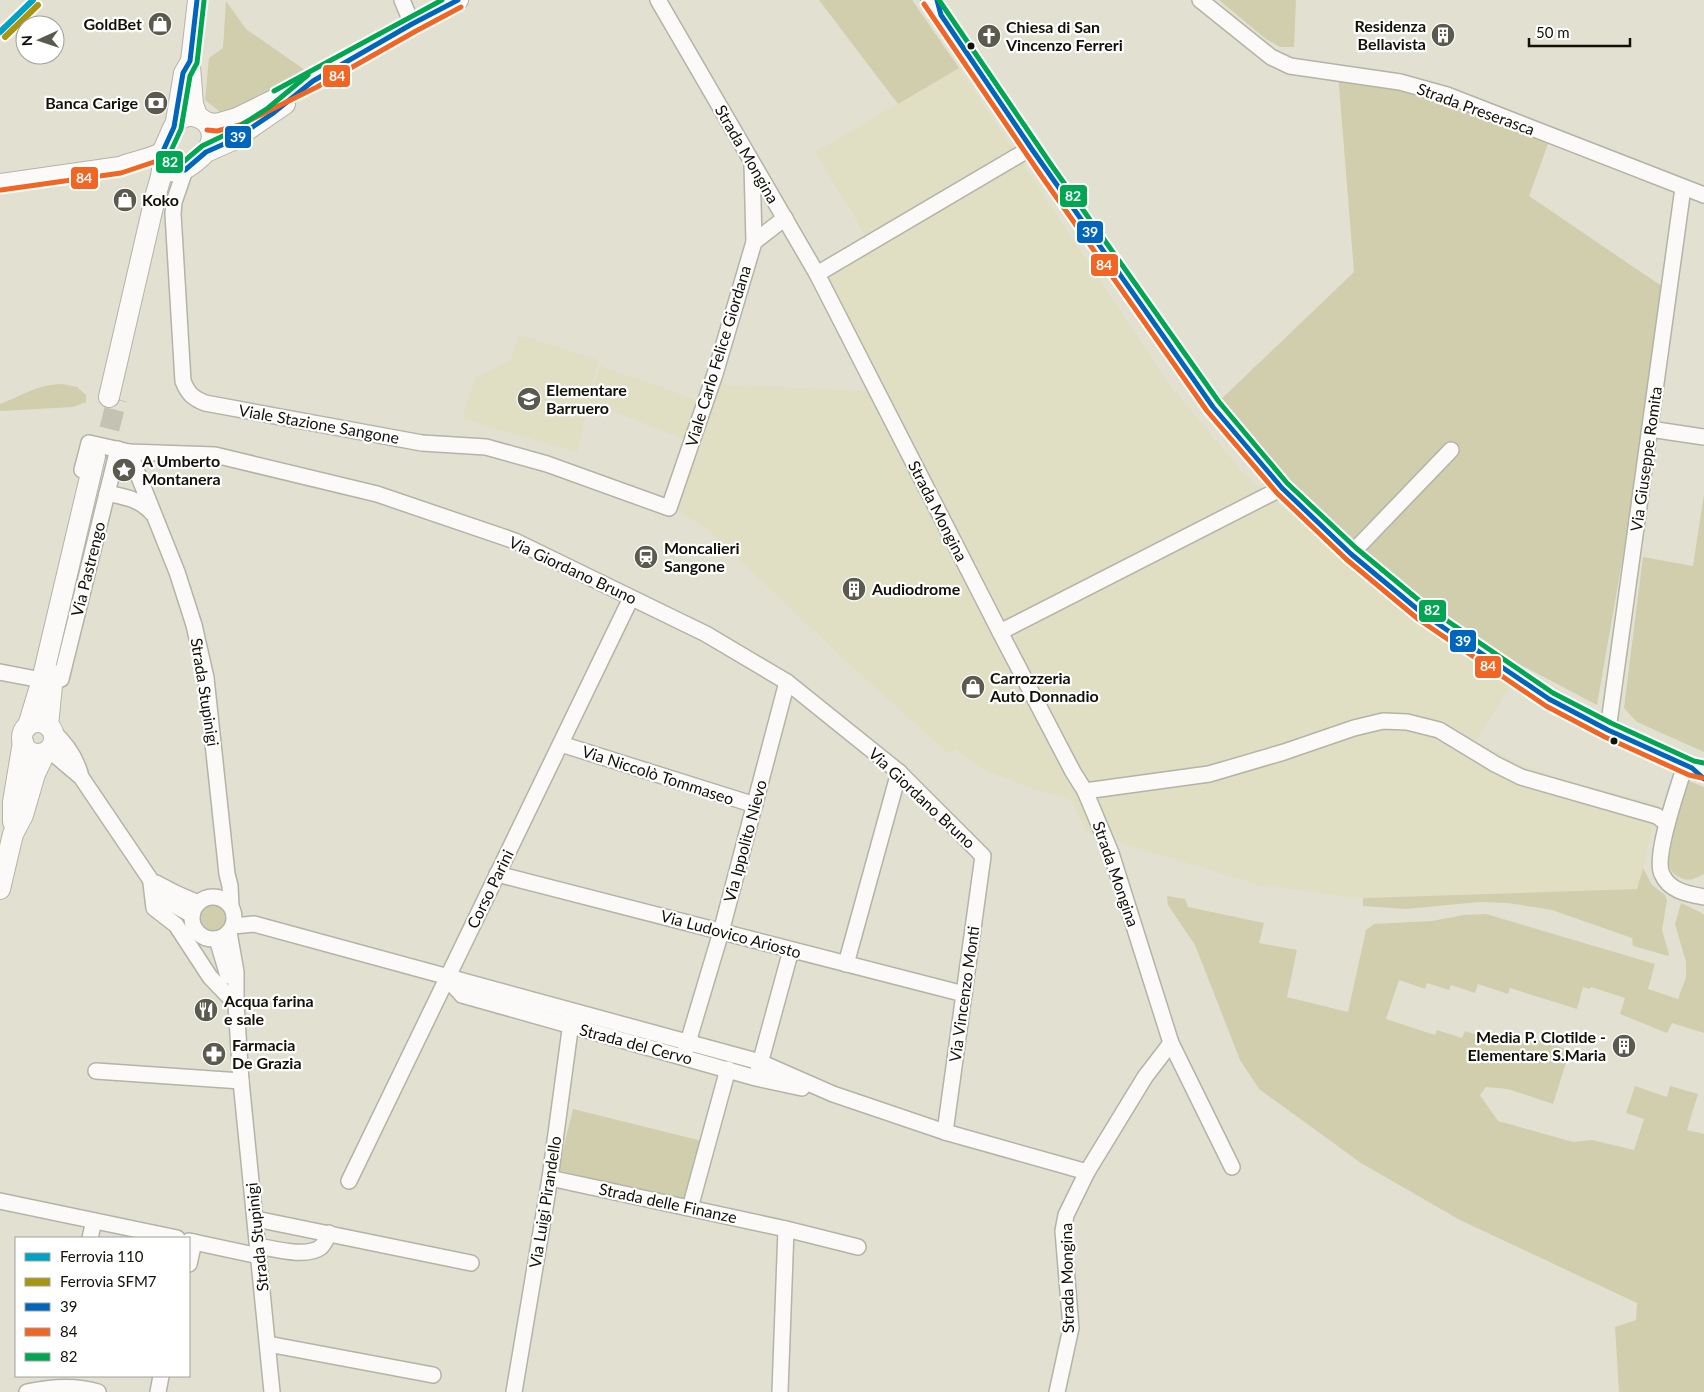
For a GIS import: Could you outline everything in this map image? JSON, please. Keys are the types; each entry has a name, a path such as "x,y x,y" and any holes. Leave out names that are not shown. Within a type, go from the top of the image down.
{"main road":[{"path":"113,398 171,165 174,127 188,117 216,124 237,118 313,81 458,0"},
{"path":"171,165 206,152 241,135 272,114 313,81"},
{"path":"204,120 211,140 206,152"},
{"name":"Via Pastrengo","path":"6,833 13,802 41,738 43,680 106,452"},
{"path":"0,889 6,833"}],"street":[{"path":"197,0 190,60 194,104 204,120"},
{"path":"402,0 412,24"},
{"name":"Strada Mongina","path":"658,0 817,274 1000,632 1073,772 1085,791 1110,853 1171,1042 1232,1167"},
{"path":"930,0 939,7 1031,148 1213,406 1282,488 1351,554 1422,613 1549,698 1608,730 1696,770 1667,824 1659,860 1661,874 1673,889 1704,897"},
{"name":"Strada Preserasca","path":"1200,0 1271,57 1290,66 1400,82 1447,95 1704,195"},
{"path":"174,127 183,73 190,60"},
{"path":"817,274 1031,148"},
{"path":"0,182 120,166 135,160 147,159 171,165"},
{"name":"Viale Carlo Felice Giordana","path":"669,508 715,374 754,242 752,161"},
{"name":"Viale Stazione Sangone","path":"171,165 184,381 189,394 194,398 205,403 422,442 486,447 539,461 669,508"},
{"name":"Via Giuseppe Romita","path":"1608,730 1683,188"},
{"path":"754,242 785,218"},
{"path":"1650,429 1704,437"},
{"path":"1351,554 1451,450"},
{"name":"Via Pastrengo","path":"43,680 61,679 107,493 106,452"},
{"name":"Strada Stupinigi","path":"106,452 156,517 194,624 206,678 227,874 230,886 229,923 236,972 236,1004 242,1081 272,1392"},
{"name":"Via Giordano Bruno","path":"106,452 215,454 377,494 515,541 706,634 787,682 898,772 983,856"},
{"path":"1000,632 1282,488"},
{"name":"Strada Stupinigi","path":"107,493 136,500 146,506 156,517"},
{"name":"Corso Parini","path":"349,1181 631,598"},
{"path":"0,672 43,680"},
{"name":"Via Ippolito Nievo","path":"684,1056 721,932 787,682"},
{"path":"1085,791 1209,774 1284,752 1354,728 1383,721 1407,722 1439,730 1495,764 1522,777 1657,816 1667,824"},
{"path":"41,738 81,777 150,879 154,908 176,925 210,976 236,1004"},
{"name":"Via Niccolò Tommaseo","path":"561,744 755,805"},
{"path":"846,964 898,772"},
{"name":"Via Vincenzo Monti","path":"945,1132 983,856"},
{"name":"Strada Stupinigi","path":"218,897 227,874"},
{"name":"Via Ludovico Ariosto","path":"497,874 964,994"},
{"path":"150,879 175,893 195,909"},
{"path":"218,897 226,901 229,923 210,940 198,934 192,922 195,909 207,898 218,897"},
{"name":"Strada del Cervo","path":"229,923 254,924 446,978 756,1078 833,1094"},
{"path":"756,1078 791,950"},
{"name":"Strada del Cervo","path":"571,1018 688,1042 760,1062 833,1094 945,1132 1087,1172"},
{"name":"Via Luigi Pirandello","path":"514,1392 550,1178 571,1018"},
{"name":"Strada Mongina","path":"1057,1392 1071,1328 1063,1231 1066,1215 1087,1172 1145,1077 1171,1042"},
{"path":"690,1208 728,1069"},
{"path":"96,1071 242,1081"},
{"name":"Strada delle Finanze","path":"550,1178 786,1228 858,1247"},
{"path":"0,1201 172,1237"},
{"path":"256,1219 471,1264"},
{"path":"90,1237 94,1221"},
{"path":"780,1392 786,1228"},
{"path":"191,1241 259,1251 302,1253 312,1252 322,1246 329,1233"},
{"path":"268,1344 433,1375"},
{"path":"158,1392 162,1377"},
{"path":"27,1392 52,1385 98,1392"}],"shaded area":[{"path":"819,0 912,0 959,68 898,104"},
{"path":"1219,0 1296,0 1294,47 1280,47 1266,39"},
{"path":"226,1 246,29 305,70 224,115 205,100 209,58 223,48"},
{"path":"959,68 1170,385 1245,475 1416,621 1511,685 1475,741 1527,767 1576,783 1658,804 1638,889 1356,898 1260,885 1088,833 1071,800 1031,788 987,771 955,749 949,754 850,665 708,530 675,509 701,446 590,402 600,366 697,400 702,384 869,391 810,274 867,238 815,152"},
{"path":"1338,73 1551,136 1529,196 1669,291 1597,705 1422,613 1351,554 1271,494 1213,407 1354,272"},
{"name":"Elementare Barruero","path":"519,335 598,360 577,452 462,419 475,378 511,360"},
{"path":"62,384 77,387 86,395 86,402 73,407 0,411 0,404 37,388"},
{"path":"1704,494 1704,752 1637,722 1624,708 1643,557 1693,566"},
{"path":"1689,781 1704,787 1704,874 1688,880 1682,879 1672,871 1668,860 1668,848 1677,805 1684,783"},
{"path":"1643,868 1652,885 1665,895 1667,900 1662,930 1668,956 1633,946 1632,938 1552,910 1508,903 1479,902 1406,909 1363,906 1363,898 1637,889"},
{"path":"1167,896 1185,899 1188,907 1264,923 1259,943 1297,950 1287,997 1348,1012 1366,930 1374,924 1432,921 1464,915 1486,914 1655,964 1648,989 1678,999 1686,977 1686,962 1675,924 1681,903 1704,915 1704,1033 1672,1023 1667,1033 1620,1014 1625,998 1591,987 1590,989 1583,987 1577,1009 1510,988 1508,994 1478,984 1475,993 1451,985 1449,990 1427,983 1425,989 1399,980 1386,1019 1435,1035 1437,1030 1462,1038 1465,1031 1493,1040 1495,1033 1528,1044 1531,1038 1570,1050 1553,1104 1508,1089 1486,1087 1480,1095 1498,1121 1573,1142 1592,1140 1634,1150 1644,1119 1626,1113 1635,1086 1667,1097 1670,1086 1698,1094 1687,1130 1704,1134 1704,1392 1619,1392 1615,1327 1636,1320 1637,1303 1460,1220 1361,1163 1259,1089 1240,1060 1195,945 1168,905"},
{"path":"213,903 224,907 228,918 224,929 213,933 202,929 198,918 202,907"},
{"path":"573,1109 702,1141 686,1202 558,1170"}],"tunnel":[{"path":"102,458 117,399"}],"rail line":[{"name":"110","path":"0,32 33,0"},
{"name":"SFM7","path":"5,37 38,5"}],"transit line":[{"name":"39","path":"197,0 190,61 183,73 174,127 161,160 162,167 170,171 185,170 206,152 233,140 272,114 313,81 458,0"},
{"name":"82","path":"274,91 442,0"},
{"name":"39","path":"937,0 941,15 1031,148 1213,407 1282,488 1351,554 1422,613 1549,699 1608,730 1692,768 1704,779"},
{"name":"82","path":"939,0 1052,166 1219,402 1287,483 1356,548 1427,607 1553,693 1611,723 1694,761 1704,763"},
{"name":"82","path":"204,1 197,63 190,76 181,129 170,153 169,162 182,163 202,146 229,133 268,108 308,75"},
{"name":"84","path":"924,4 1040,174 1207,411 1277,493 1346,559 1418,619 1546,706 1605,737 1689,775 1702,778"},
{"name":"84","path":"207,130 217,131 240,125 317,87 461,7"},
{"name":"84","path":"1,190 121,173 166,158"}],"place":[{"name":"GoldBet","path":"160,24"},
{"name":"Residenza Bellavista","path":"1443,35"},
{"name":"Chiesa di San Vincenzo Ferreri","path":"989,36"},
{"name":"Banca Carige","path":"156,103"},
{"name":"Koko","path":"125,200"},
{"name":"Elementare Barruero","path":"529,399"},
{"name":"A Umberto Montanera","path":"124,470"},
{"name":"Moncalieri Sangone","path":"646,557"},
{"name":"Audiodrome","path":"854,589"},
{"name":"Carrozzeria Auto Donnadio","path":"973,687"},
{"name":"Acqua farina e sale","path":"206,1010"},
{"name":"Media P. Clotilde - Elementare S.Maria","path":"1624,1046"},
{"name":"Farmacia De Grazia","path":"214,1054"}]}
